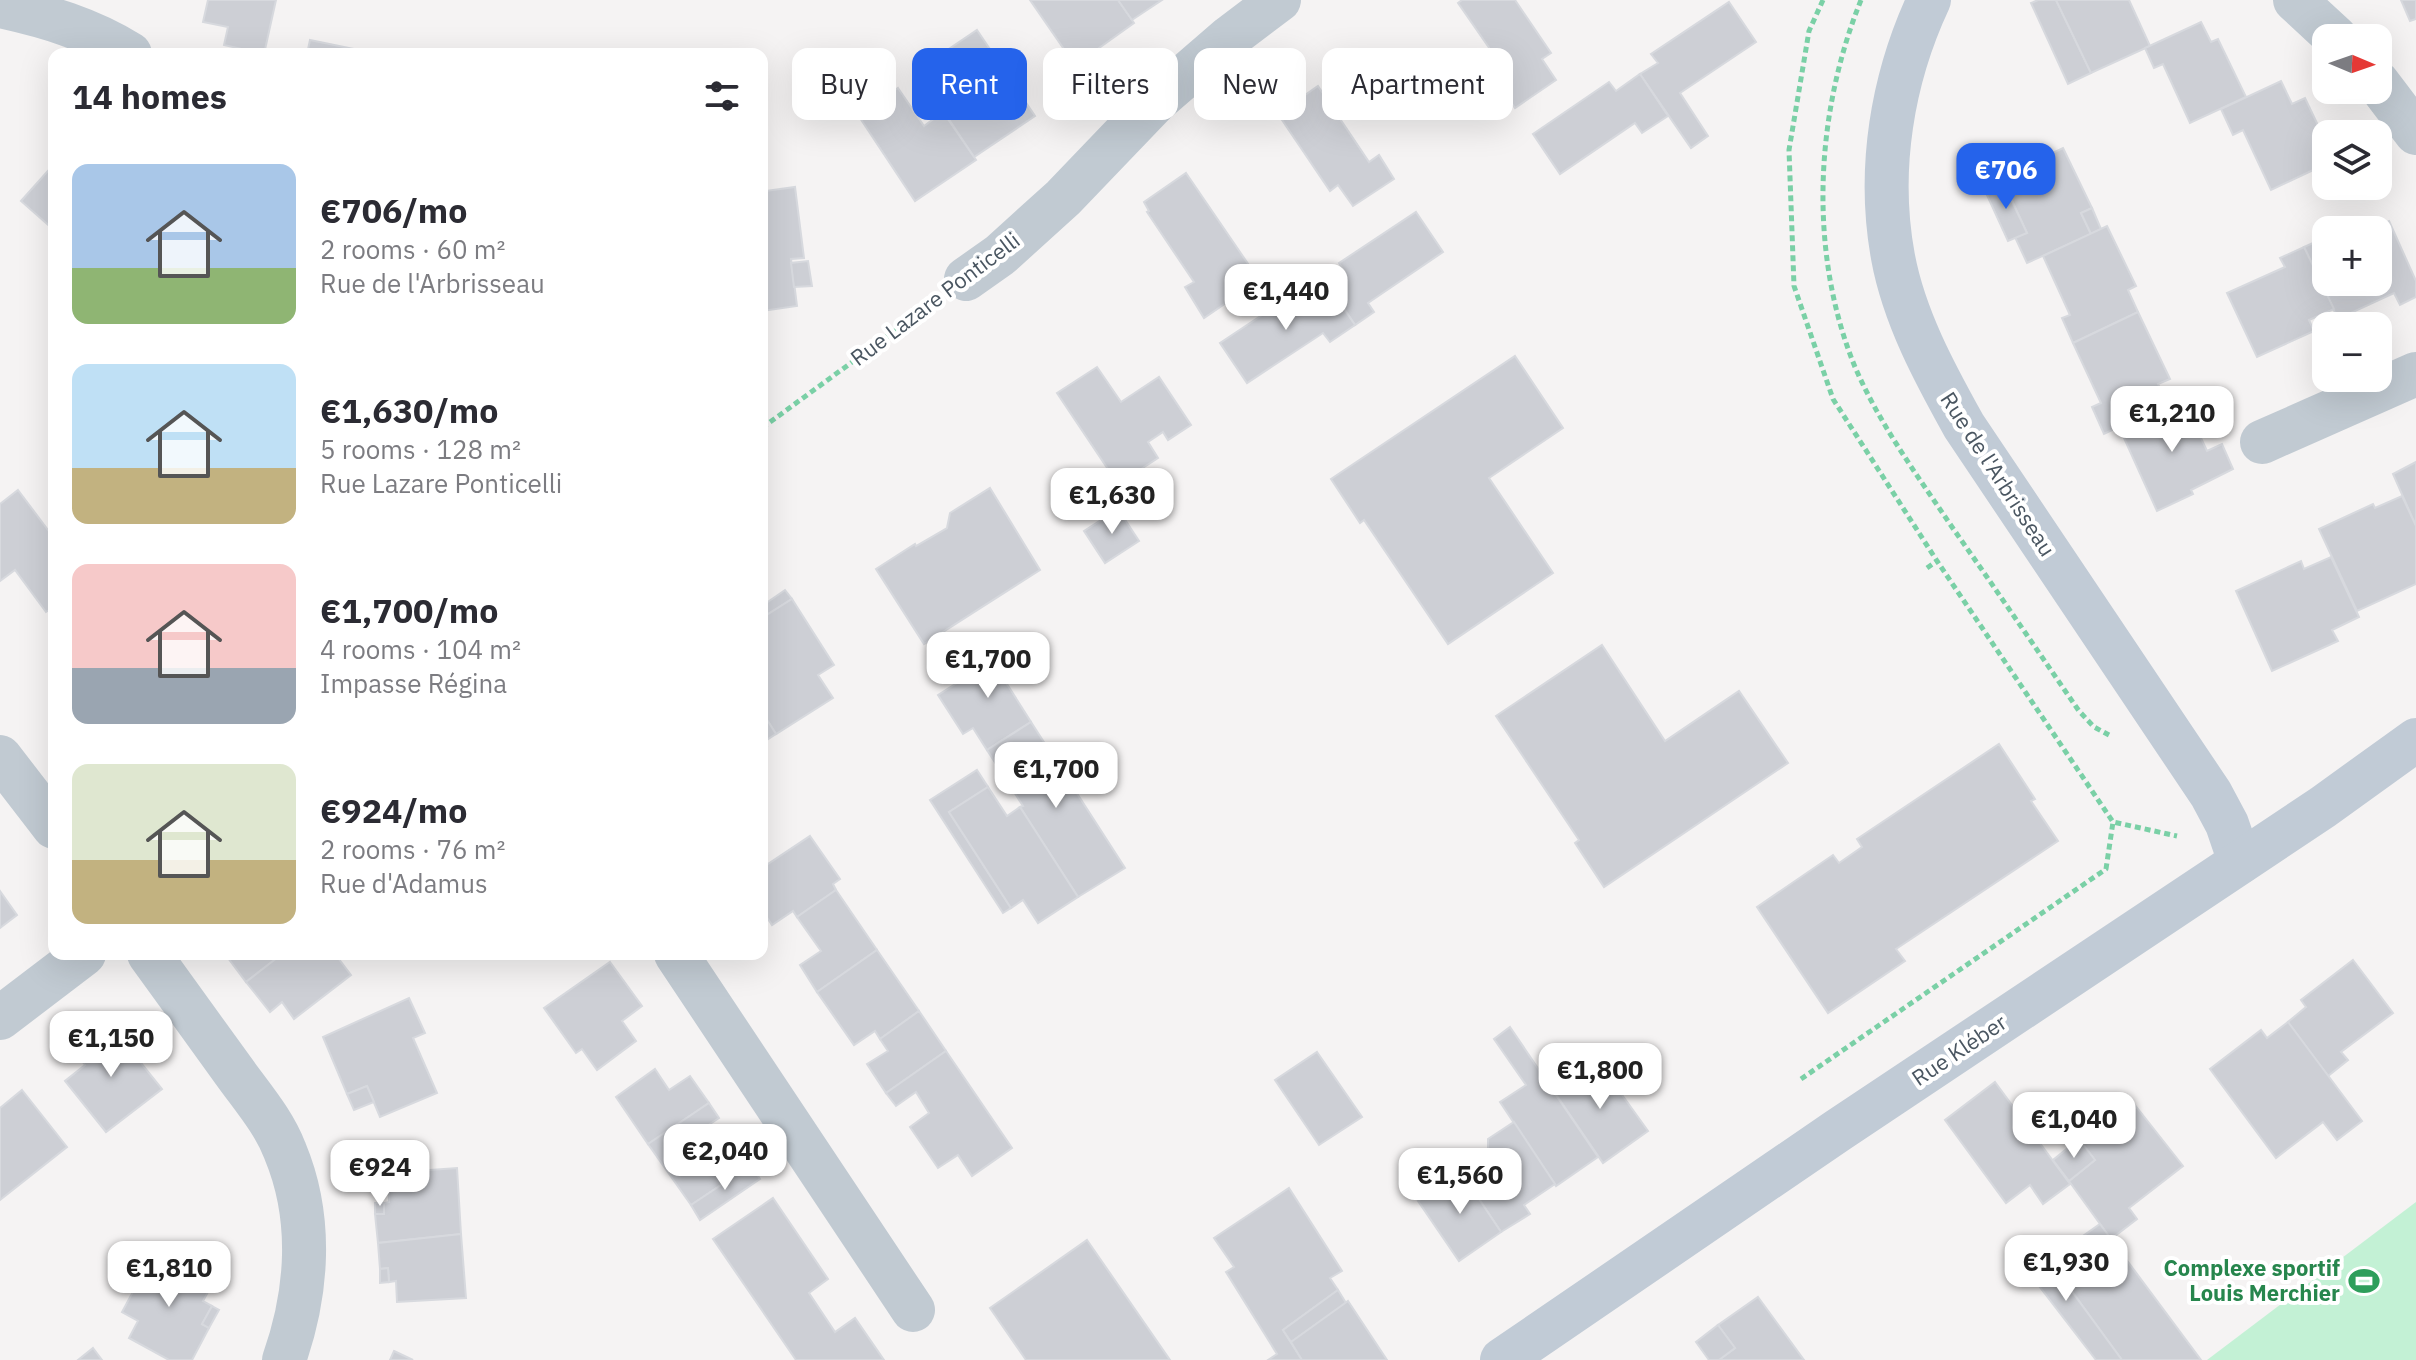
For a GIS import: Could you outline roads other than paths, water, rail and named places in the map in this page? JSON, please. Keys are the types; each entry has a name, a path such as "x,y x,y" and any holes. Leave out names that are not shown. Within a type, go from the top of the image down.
{"street":[{"name":"Rue Lazare Ponticelli","path":"966,279 1000,255 1063,198 1156,101 1230,37 1279,0"},
{"name":"Rue de l'Arbrisseau","path":"1929,0 1917,26 1899,86 1889,136 1887,194 1893,258 1912,319 1935,374 1964,426 2196,769 2233,843"},
{"path":"2295,0 2321,24"},
{"path":"0,6 36,14 107,40 120,48"},
{"path":"2392,101 2416,133"},
{"path":"2262,442 2416,374"},
{"name":"Rue Kléber","path":"1502,1360 1837,1131 2233,843 2416,740"},
{"path":"0,757 48,819"},
{"path":"0,1018 76,960"},
{"path":"153,960 266,1116 284,1148 296,1181 305,1259 302,1298 284,1360"},
{"path":"680,960 913,1310"}],"place":[{"name":"Complexe sportif Louis Merchier","path":"2364,1281"}]}
